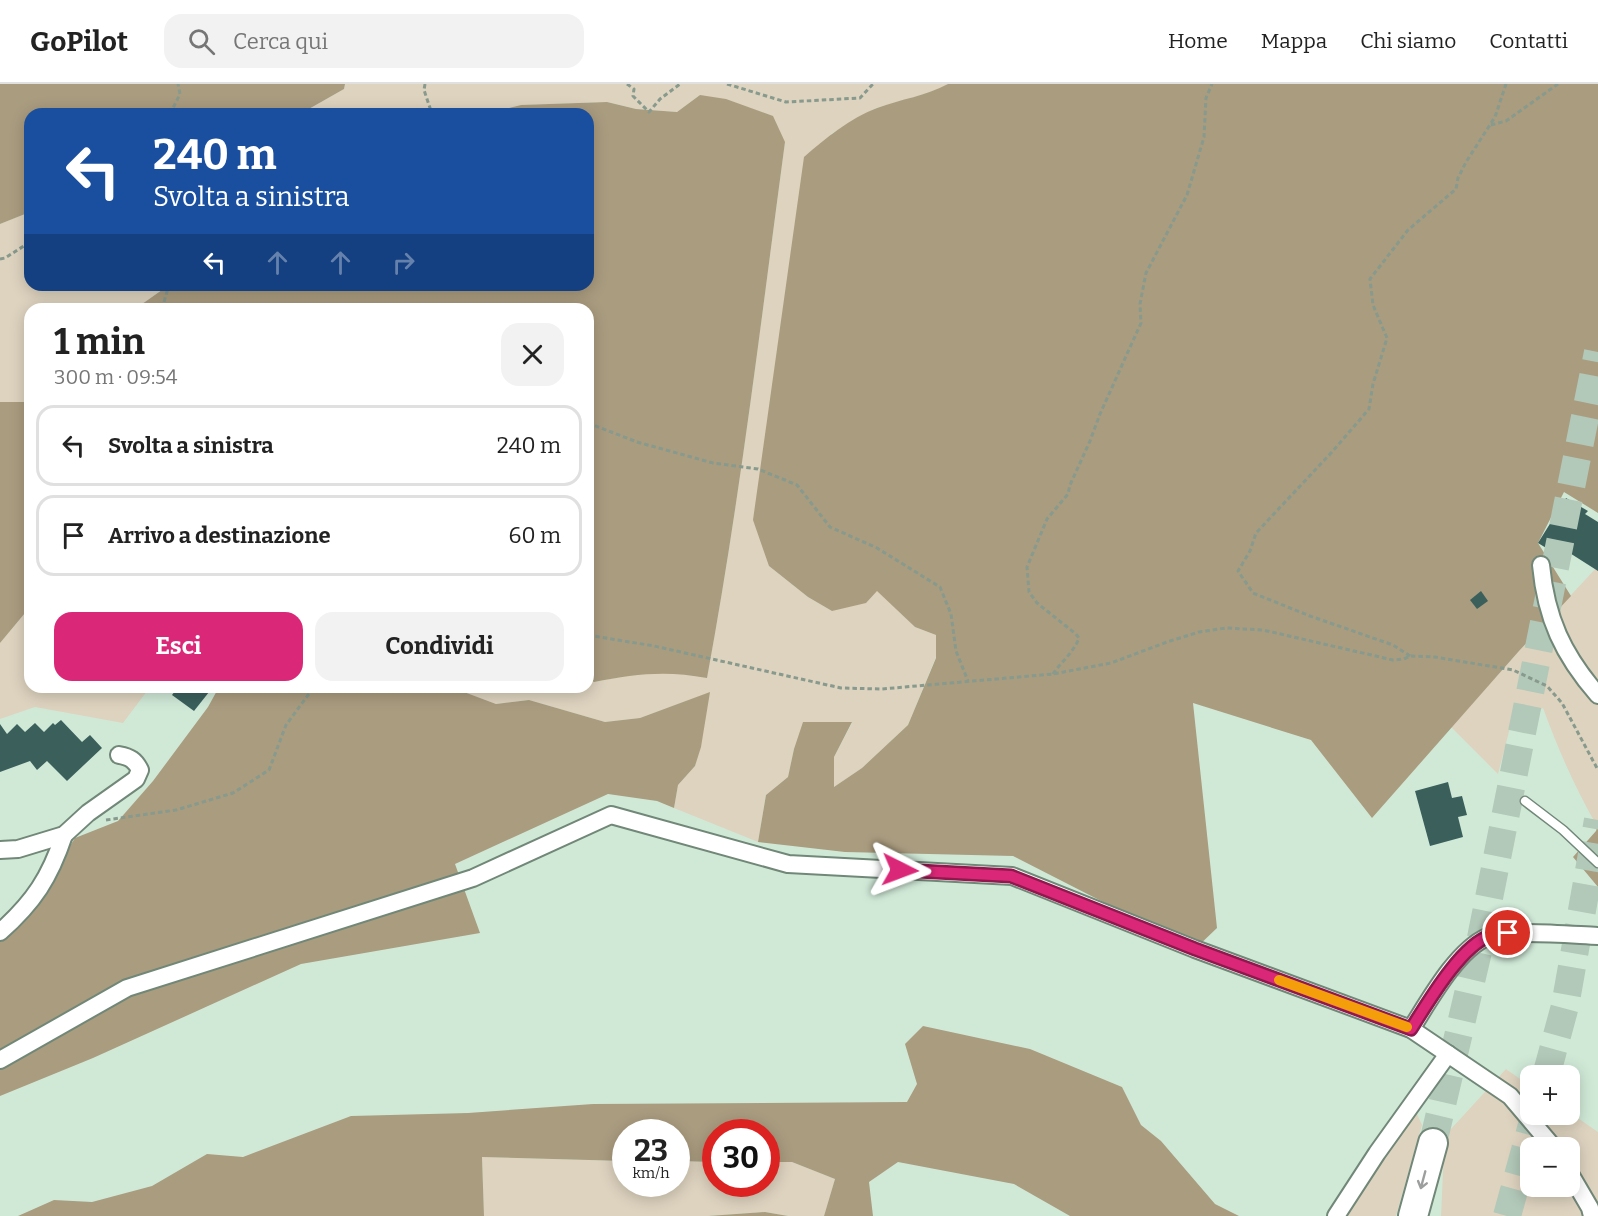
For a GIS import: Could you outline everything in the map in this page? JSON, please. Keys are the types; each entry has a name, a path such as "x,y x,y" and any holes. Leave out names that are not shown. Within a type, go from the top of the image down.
{"highway":[{"path":"1413,1216 1433,1143"}],"street":[{"path":"1541,565 1544,595 1556,632 1584,679 1598,695"},
{"path":"0,850 18,849 64,834 88,813 136,779 140,770 136,762 129,757 119,756"},
{"path":"0,1060 127,988 473,878 611,815 788,864 1011,876 1195,949 1411,1029 1510,1096 1545,1137"},
{"path":"0,932 22,913 42,885 57,857 64,834"},
{"path":"1411,1029 1461,958 1475,944 1489,936 1508,933 1598,936"},
{"path":"1336,1216 1377,1153 1448,1054"},
{"path":"1580,1191 1592,1216"}],"lane":[{"path":"1525,801 1563,830 1598,863"}],"path":[{"path":"173,108 180,94 178,84"},
{"path":"425,84 424,90 430,108"},
{"path":"627,84 634,89 633,96 649,112 660,99 680,84"},
{"path":"727,84 786,102 860,98 873,84"},
{"path":"1053,675 1062,661 1076,648 1079,638 1037,603 1029,592 1027,567 1047,519 1068,494 1070,484 1100,414 1141,324 1140,304 1146,273 1187,195 1204,137 1206,98 1212,84"},
{"path":"1410,656 1393,645 1252,593 1238,571 1250,551 1256,533 1369,409 1373,384 1387,338 1373,305 1370,279 1408,230 1456,189 1458,178 1466,162 1495,117 1506,84"},
{"path":"1490,126 1506,121 1558,84"},
{"path":"0,259 24,246"},
{"path":"594,425 637,442 713,463 758,469 797,485 830,527 877,548 940,587 951,614 956,651 968,681"},
{"path":"594,636 654,646 841,688 882,689 1053,675 1111,663 1199,632 1226,628 1263,630 1393,660 1410,656 1435,657 1513,670 1548,686 1562,703 1598,770"},
{"path":"96,821 176,810 233,793 269,770 286,725 310,693"}],"shaded area":[{"path":"0,84 345,84 344,89 311,108 24,108 24,214 0,224"},
{"path":"345,84 948,84 936,91 876,108 831,134 769,566 808,597 832,611 877,590 915,627 936,635 936,657 908,725 862,768 833,788 834,757 852,723 794,749 788,777 766,795 758,842 674,808 678,785 695,766 709,693 640,718 605,722 529,700 496,704 466,693 594,693 594,682 641,673 682,673 707,677 740,477 785,142 700,95 677,112 636,109 607,102 521,105 509,108 311,108 344,89"},
{"path":"948,84 1598,84 1598,513 1564,492 1538,543 1571,596 1519,651 1372,818 1311,740 1193,703 1217,928 1195,949 1013,856 845,852 758,842 766,795 788,777 803,722 852,722 834,757 834,787 862,768 908,725 936,658 936,635 915,627 877,591 866,603 832,611 808,597 769,566 753,520 804,157 857,117"},
{"path":"700,95 726,99 773,116 785,142 740,477 707,678 664,674 637,675 594,682 594,303 144,303 160,291 594,291 594,108 509,108 521,105 607,102 636,109 677,112"},
{"path":"24,214 24,291 160,291 144,303 24,303 24,402 0,402 0,224"},
{"path":"0,402 24,402 24,614 0,643"},
{"path":"1598,566 1597,826 1567,768 1543,708 1511,724 1498,774 1451,727"},
{"path":"24,614 24,693 146,693 123,723 35,707 0,719 0,643"},
{"path":"710,692 701,747 695,766 678,785 674,808 657,801 608,794 455,864 480,933 301,964 93,1058 0,1096 0,936 25,915 75,838 118,821 153,781 208,707 216,693 467,693 496,704 529,700 605,722 640,718"},
{"path":"1598,824 1598,887 1573,857 1596,831"},
{"path":"923,1026 1030,1049 1122,1087 1141,1125 1161,1141 1215,1204 1239,1216 1070,1216 1014,1184 898,1162 869,1182 873,1216 824,1216 835,1179 792,1162 780,1162 780,1119 702,1119 702,1162 690,1161 690,1119 612,1119 612,1161 482,1157 484,1216 18,1216 54,1200 92,1202 152,1186 207,1154 243,1157 351,1116 468,1113 593,1104 907,1102 917,1084 905,1044"},
{"path":"1506,1069 1520,1079 1520,1125 1580,1125 1580,1120 1598,1132 1598,1216 1441,1216 1444,1149 1450,1130"},
{"path":"1417,1114 1422,1125 1396,1216 1337,1216"},
{"path":"482,1157 612,1161 612,1197 690,1197 690,1161 702,1162 702,1197 780,1197 780,1162 792,1162 835,1179 824,1216 788,1216 765,1212 708,1216 484,1216"},
{"path":"765,1212 788,1216 708,1216"}],"building":[{"path":"1566,498 1588,511 1585,514 1598,522 1598,571 1565,550 1561,557 1538,543"},
{"path":"1481,591 1488,601 1477,609 1470,600"},
{"path":"174,693 208,693 194,711 172,695"},
{"path":"61,720 82,742 90,735 102,748 67,781 47,761 37,770 30,761 0,772 0,724 7,734 17,724 25,732 35,723 44,732 53,723 55,725"},
{"path":"1448,782 1452,798 1462,796 1467,815 1458,817 1463,837 1430,846 1415,791"}],"tunnel":[{"path":"1433,1143 1480,943 1598,352"},
{"path":"1549,1065 1565,1006 1598,820"},
{"path":"1507,1216 1532,1125"}],"slow traffic":[{"path":"1279,980 1407,1027"}],"route":[{"path":"900,870 1011,876 1195,949 1411,1029 1444,979 1475,944 1489,936 1508,933"}]}
